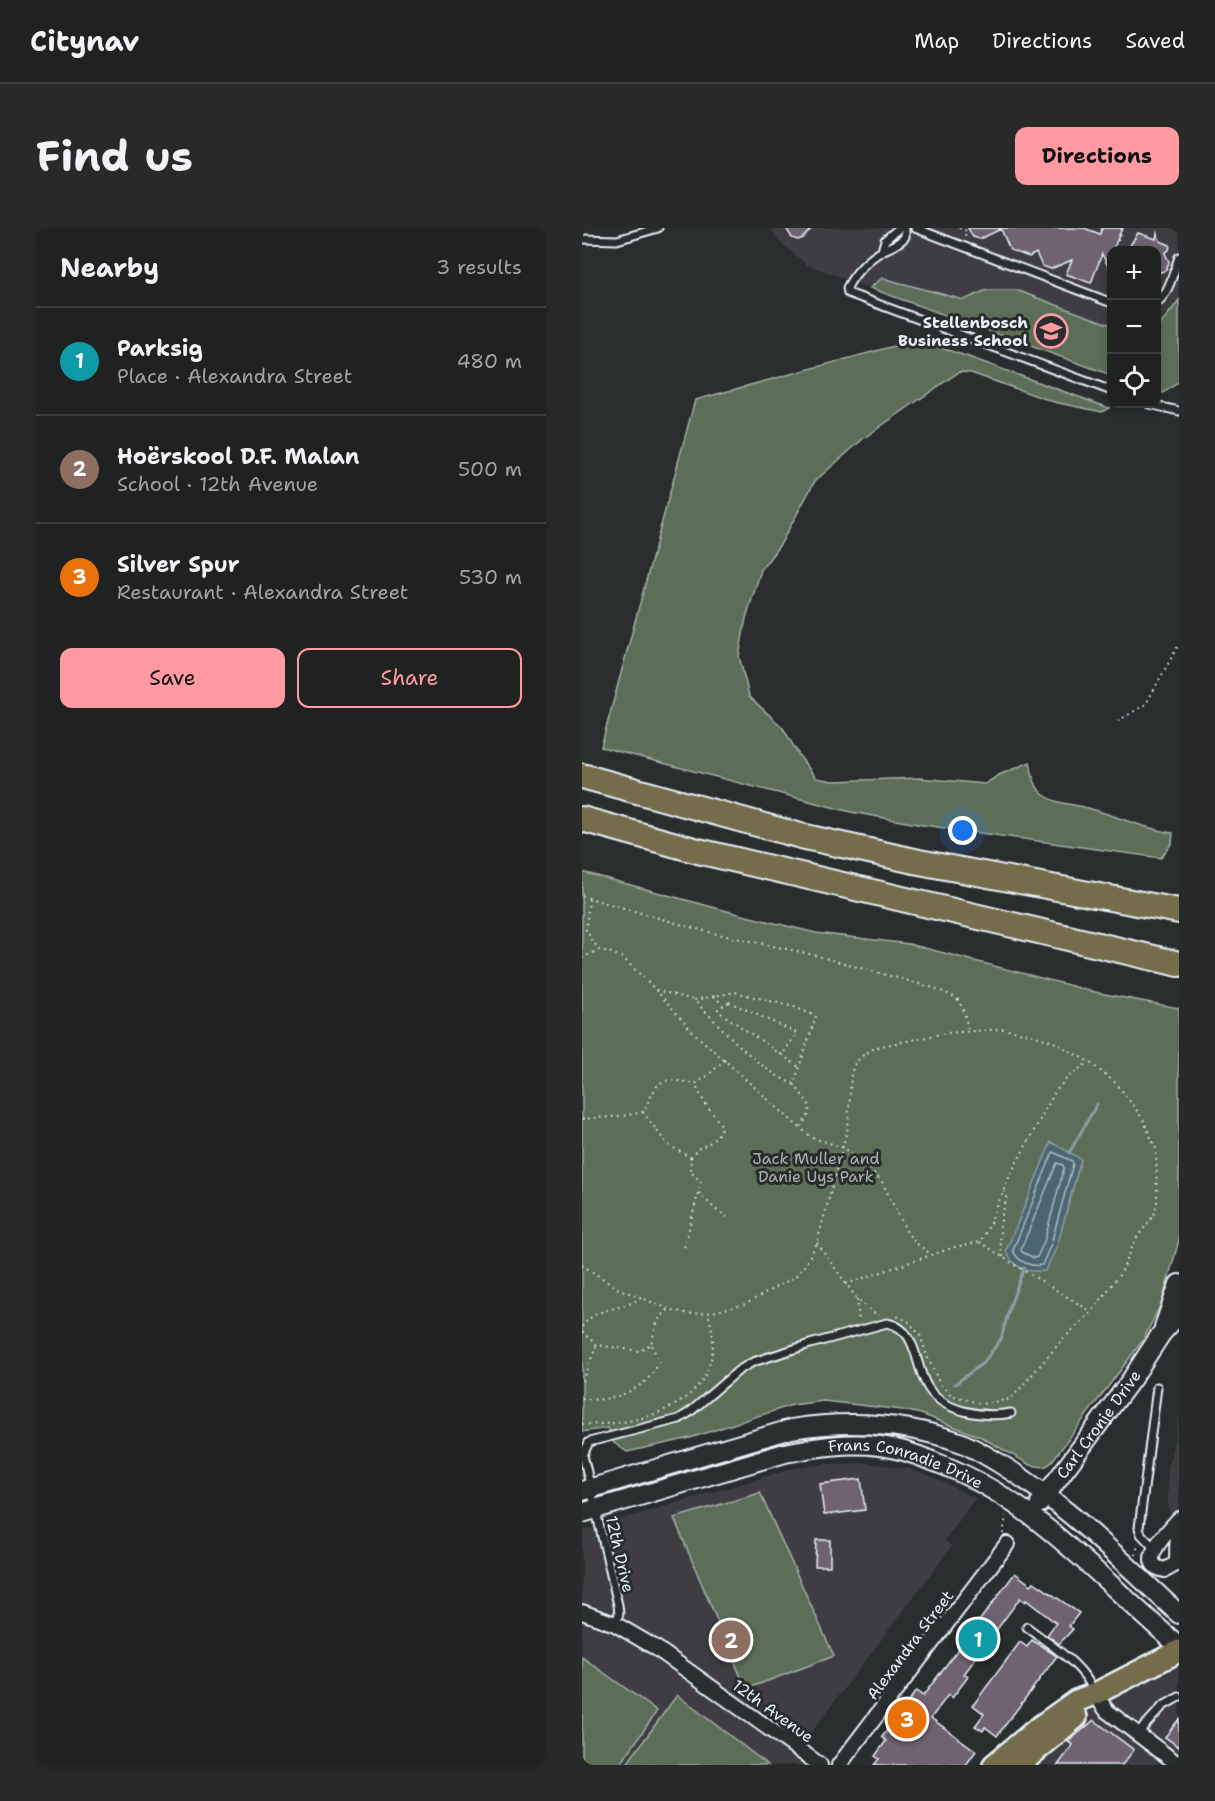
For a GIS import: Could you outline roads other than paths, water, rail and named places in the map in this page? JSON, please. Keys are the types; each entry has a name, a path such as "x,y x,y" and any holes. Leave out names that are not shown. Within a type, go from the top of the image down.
{"highway":[{"path":"582,776 801,836 1037,885 1179,911"},
{"path":"582,819 698,850 1179,964"},
{"path":"1037,885 1179,896"},
{"path":"962,912 1179,950"}],"main road":[{"name":"Carl Cronje Drive","path":"1161,1335 1179,1284"},
{"name":"Carl Cronje Drive","path":"1031,1514 1131,1380 1161,1335 1179,1314"},
{"name":"Frans Conradie Drive","path":"586,1490 791,1429 821,1424 852,1423 907,1429 962,1443 1027,1480 1047,1494 1179,1614"},
{"name":"Frans Conradie Drive","path":"589,1511 784,1453 817,1446 850,1444 880,1446 908,1452 976,1479 1031,1514 1179,1646"},
{"path":"994,1765 1038,1728 1076,1701 1095,1694 1179,1651"},
{"path":"1019,1765 1084,1711 1095,1694"}],"street":[{"path":"1179,1518 1155,1549 1152,1557 1154,1565 1161,1570 1169,1569 1177,1561 1176,1550 1179,1536"},
{"name":"Alexandra Street","path":"838,1765 1007,1544"},
{"name":"12th Avenue","path":"582,1612 615,1624 656,1648 820,1765"},
{"path":"1095,1694 1107,1710 1137,1734 1161,1760 1179,1765"}],"lane":[{"path":"582,239 617,240 658,228"},
{"path":"882,251 885,240 899,228"},
{"path":"905,228 904,237 896,246 882,251 856,272 847,288 850,295 1107,389"},
{"path":"915,228 1107,301"},
{"path":"1161,300 1168,288 1179,256"},
{"path":"1161,407 1179,411"},
{"name":"12th Drive","path":"615,1624 619,1614 618,1605 589,1511 586,1490 582,1455 589,1442 679,1419 690,1413 739,1370 753,1362 887,1323 901,1329 909,1337 917,1354 926,1386 936,1398 965,1411 1002,1415 1011,1413"},
{"path":"1155,1549 1141,1534 1139,1528 1157,1387"},
{"path":"1027,1628 1072,1661 1089,1680 1095,1694"},
{"path":"1137,1734 1163,1706 1179,1697"}],"water":[{"path":"1051,1142 1081,1159 1057,1246 1045,1271 1032,1271 1017,1266 1006,1251"}],"waterway":[{"path":"1069,1153 1097,1104"},
{"path":"955,1384 984,1362 1001,1339 1024,1268"}],"place":[{"name":"Stellenbosch Business School","path":"1051,331"},
{"name":"Parksig","path":"978,1639"},
{"name":"Hoërskool D.F. Malan","path":"731,1640"},
{"name":"Silver Spur","path":"907,1719"}],"park label":[{"name":"Jack Muller and Danie Uys Park","path":"816,1167"}]}
